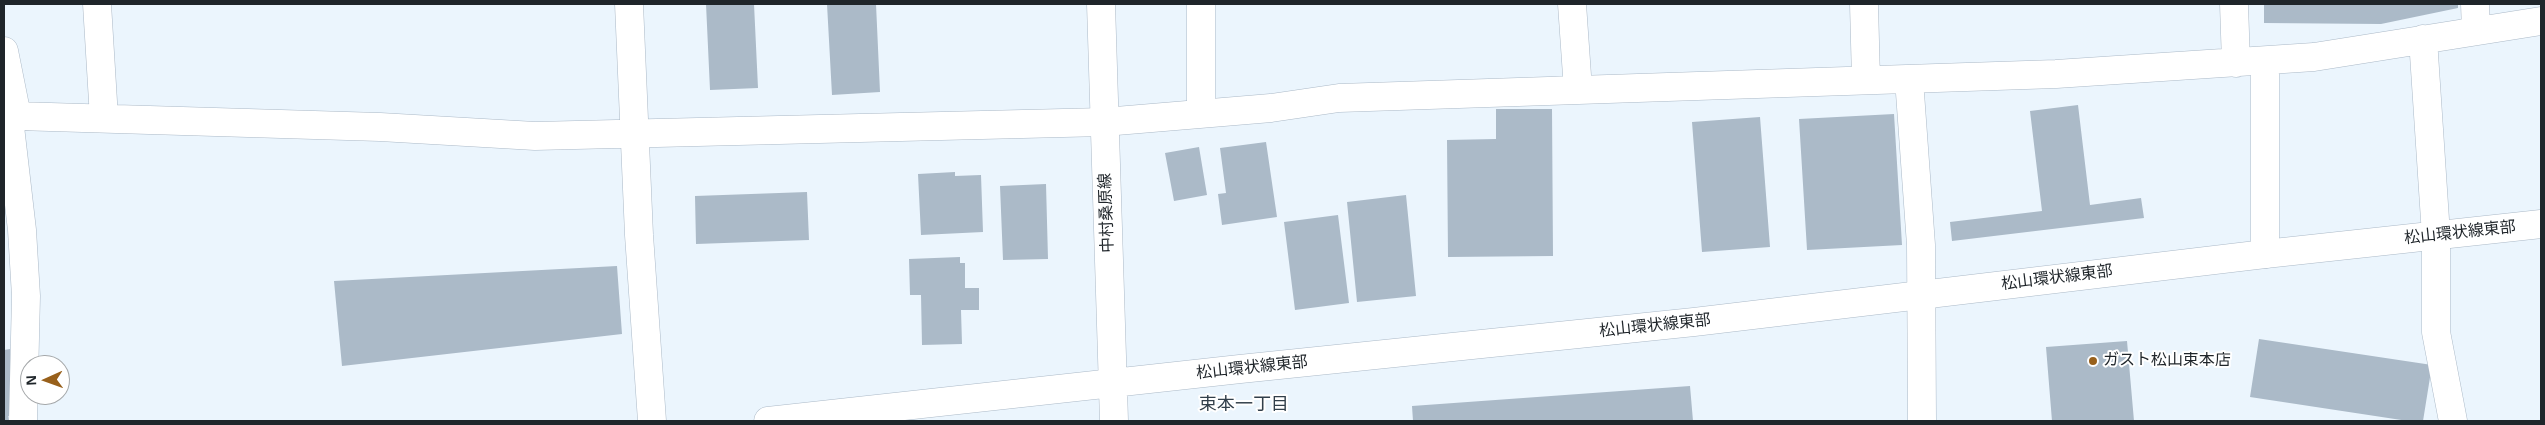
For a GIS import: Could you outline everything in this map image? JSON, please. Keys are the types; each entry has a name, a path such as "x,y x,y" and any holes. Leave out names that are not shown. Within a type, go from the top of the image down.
{"street":[{"path":"97,4 104,118"},
{"path":"629,4 639,235 652,421"},
{"name":"中村桑原線","path":"1101,4 1114,421"},
{"path":"1201,4 1201,112"},
{"path":"1572,4 1578,90"},
{"path":"1864,4 1866,80"},
{"path":"2234,4 2236,63"},
{"path":"2475,4 2476,30"},
{"path":"10,117 104,118 380,127 536,136 1104,122 1201,112 1271,108 1339,98 2056,74 2265,61 2314,57 2541,21"},
{"path":"2423,40 2436,235 2436,332 2453,421"},
{"path":"4,51 22,230 26,296 23,421"},
{"path":"2265,61 2265,254"},
{"path":"1909,78 1921,245 1922,421"},
{"name":"松山環状線東部","path":"768,421 1694,322 2265,254 2541,224"}],"building":[{"path":"706,4 754,4 758,88 710,90"},
{"path":"827,4 876,4 880,92 832,95"},
{"path":"2264,4 2458,4 2458,8 2381,24 2264,23"},
{"path":"2078,105 2090,205 2141,198 2144,218 1952,241 1950,222 2042,211 2030,111"},
{"path":"1496,109 1552,109 1553,256 1448,257 1447,140 1496,139"},
{"path":"1894,114 1902,245 1807,250 1799,119"},
{"path":"1760,117 1770,247 1702,252 1692,122"},
{"path":"1266,142 1277,217 1222,225 1218,194 1226,193 1220,148"},
{"path":"1199,147 1207,195 1174,201 1165,153"},
{"path":"955,172 955,176 981,175 983,232 921,235 918,174"},
{"path":"1046,184 1048,259 1003,260 1000,186"},
{"path":"807,192 809,240 696,244 695,196"},
{"path":"1406,195 1416,296 1357,302 1347,202"},
{"path":"1338,215 1349,303 1295,310 1284,222"},
{"path":"960,257 960,263 965,263 965,288 979,288 979,310 961,310 962,344 922,345 921,295 910,295 909,259"},
{"path":"617,266 622,334 342,366 334,281"},
{"path":"2259,339 2432,365 2423,421 2408,421 2250,397"},
{"path":"2127,341 2134,421 2052,421 2046,347"},
{"path":"10,349 11,416 8,416 9,421 4,421 4,350"},
{"path":"1690,386 1693,421 1413,421 1412,406"}],"place":[{"name":"ガスト松山束本店","path":"2093,361"}],"district":[{"name":"束本一丁目","path":"1244,405"}]}
